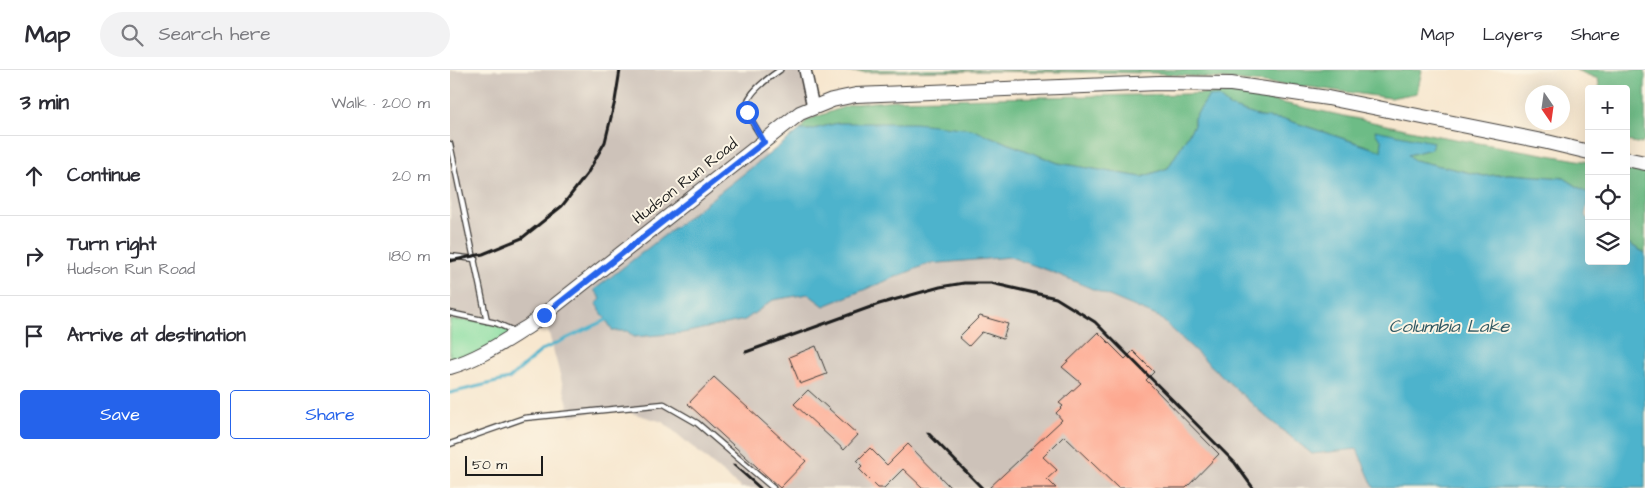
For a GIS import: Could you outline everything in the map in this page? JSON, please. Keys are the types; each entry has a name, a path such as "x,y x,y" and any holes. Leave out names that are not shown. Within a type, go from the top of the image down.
{"main road":[{"name":"Hudson Run Road","path":"450,367 464,363 514,336 544,315 800,114 832,100 856,95 1159,83 1231,84 1328,98 1585,151"},
{"path":"1630,160 1645,163"}],"street":[{"path":"805,70 814,107"}],"lane":[{"path":"764,142 747,112 746,105 749,98 760,85 780,70"},
{"path":"450,144 487,322"},
{"path":"450,256 475,259"},
{"path":"450,313 496,324 518,333"},
{"path":"450,444 524,418 664,404 697,423 773,488"}],"shaded area":[{"path":"450,70 805,70 813,107 764,142 786,298 808,294 824,306 928,264 1009,257 1050,271 1159,317 1265,416 1312,454 1357,449 1374,488 741,488 663,422 614,408 571,416 544,315 518,333 450,321"}],"green space":[{"path":"847,70 1422,70 1417,93 1390,98 1309,87 1155,73 847,72"},
{"path":"1576,70 1645,70 1645,138 1642,144 1630,142 1630,85 1599,85 1598,79"},
{"path":"1236,93 1438,136 1585,161 1585,191 1564,178 1509,174 1484,176 1414,160 1408,155 1431,149 1376,134 1382,141 1382,151 1287,120 1261,117 1230,107 1218,97 1209,96 1194,118 1194,125 1168,168 1142,177 1058,163 971,129 838,123 809,130 800,130 807,120 853,104 897,100"},
{"path":"1630,170 1645,172 1645,253 1630,244"},
{"path":"450,320 487,321 518,333 450,367"}],"water":[{"name":"Columbia Lake","path":"1209,96 1218,97 1230,107 1261,117 1287,120 1381,151 1382,141 1375,130 1433,142 1431,149 1408,155 1414,160 1484,176 1509,174 1564,178 1585,191 1585,265 1630,265 1630,244 1645,253 1645,488 1374,488 1357,449 1312,454 1265,416 1159,317 1050,271 1010,257 928,264 824,306 808,294 773,300 745,320 683,333 634,337 627,331 613,331 596,304 601,299 594,290 800,130 809,130 838,123 915,123 971,129 1058,163 1142,177 1168,168 1194,125 1194,118"}],"building":[{"path":"980,316 1008,324 1003,339 982,332 969,346 959,337"},
{"path":"1098,332 1125,359 1133,351 1154,372 1146,380 1219,454 1186,488 1118,488 1064,436 1043,457 1057,470 1047,479 1056,488 989,488 1062,420 1056,413 1063,406 1059,403 1081,383 1062,367"},
{"path":"816,346 827,374 800,384 789,357"},
{"path":"714,377 806,461 780,488 688,404"},
{"path":"808,390 858,435 844,450 794,404"},
{"path":"908,444 951,488 923,488 903,469 884,488 878,488 859,469 862,466 857,461 870,448 887,465"}],"waterway":[{"path":"450,393 509,379 542,350 606,320"}],"railway":[{"path":"450,261 483,254 522,238 562,206 587,174 605,142 620,70"},
{"path":"746,352 879,304 940,287 964,283 991,283 1056,298 1095,322 1235,463 1253,488"},
{"path":"928,433 982,488"},
{"path":"734,465 760,488"}],"route":[{"path":"544,315 764,142 747,112"}]}
